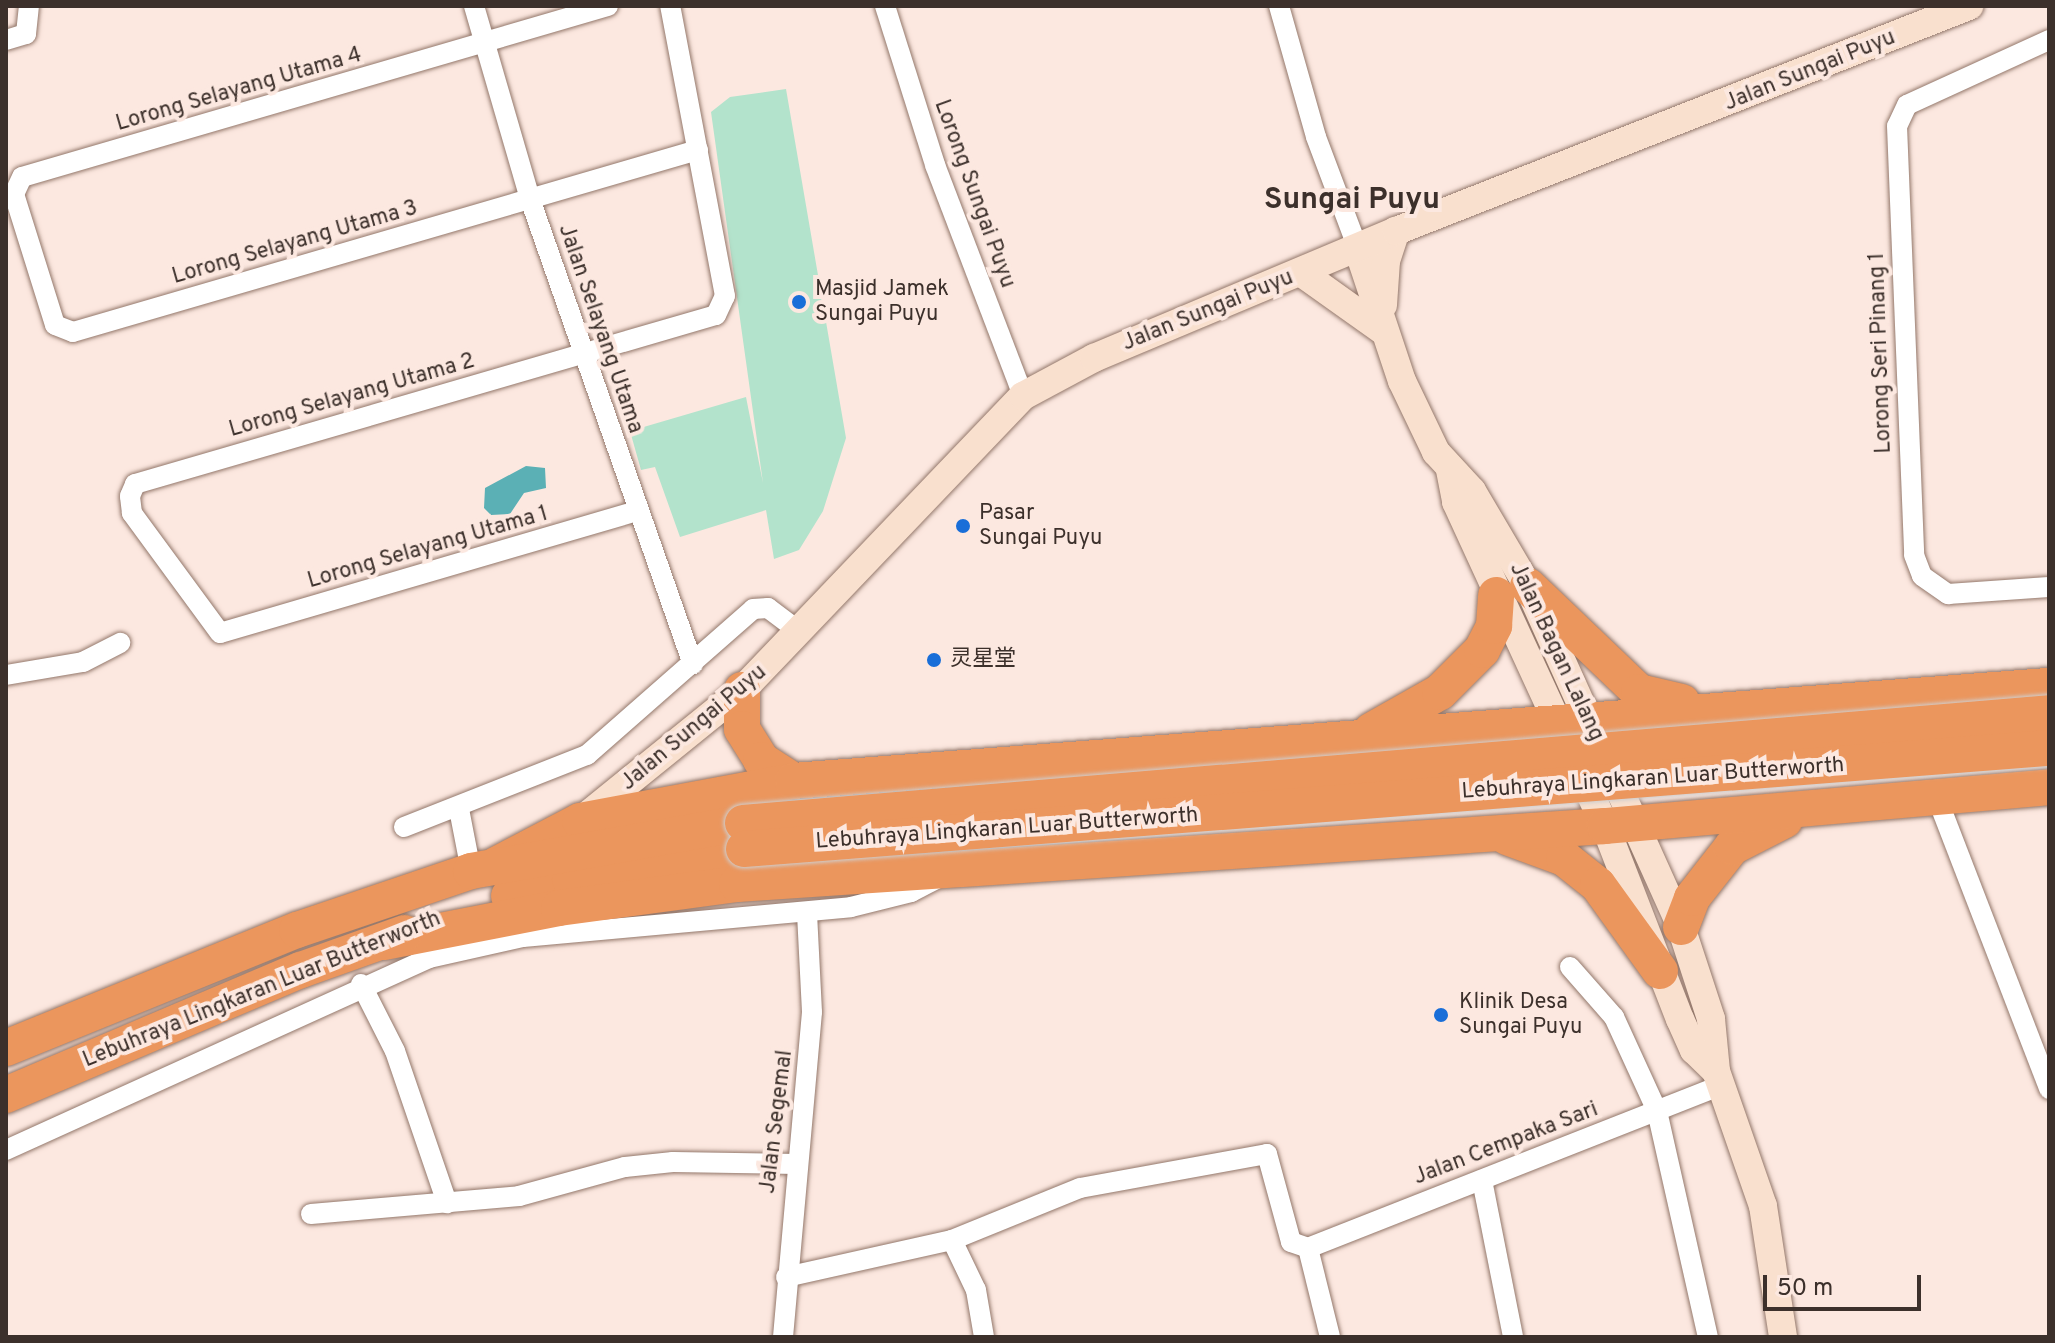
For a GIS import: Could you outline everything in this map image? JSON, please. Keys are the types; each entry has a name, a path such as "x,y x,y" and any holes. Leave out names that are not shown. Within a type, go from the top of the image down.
{"highway":[{"path":"1363,735 1440,692 1482,650 1512,590 1639,692 1743,708"},
{"path":"483,868 580,821 793,781 1363,735 2049,686"},
{"path":"742,690 742,729 761,760 793,781"},
{"path":"1743,708 1715,728 1701,760 1704,782 1717,799 1753,815"},
{"name":"Lebuhraya Lingkaran Luar Butterworth","path":"6,1048 297,930 483,868 743,836 2049,713"},
{"path":"1434,730 1490,757 1497,775 1483,815 1453,833"},
{"name":"Lebuhraya Lingkaran Luar Butterworth","path":"6,1095 301,970 384,942 465,908 743,836 2049,748"},
{"path":"384,942 559,908 737,884 1453,833 1620,825 2049,787"},
{"path":"1681,927 1692,898 1732,847 1764,827 1817,809"},
{"path":"1490,832 1564,858 1598,885 1660,971"}],"main road":[{"name":"Jalan Sungai Puyu","path":"580,821 742,690 1023,396 1094,358 1396,231 1969,6"},
{"path":"1382,330 1383,275 1396,231"},
{"name":"Jalan Bagan Lalang","path":"1358,249 1382,330 1429,438 1450,470 1456,502 1512,590 1620,825 1681,927 1711,1019 1719,1078 1763,1206 1783,1337"},
{"path":"1302,273 1382,330"},
{"name":"Jalan Bagan Lalang","path":"1620,825 1660,971 1694,1050 1719,1078"}],"street":[{"path":"6,40 26,34 29,6"},
{"name":"Jalan Selayang Utama","path":"474,6 488,43 530,199 693,664"},
{"name":"Lorong Selayang Utama 4","path":"73,332 55,325 14,194 22,177 608,6"},
{"path":"670,6 698,150"},
{"name":"Lorong Sungai Puyu","path":"885,6 935,165 1023,396"},
{"path":"1279,6 1316,137 1358,249"},
{"name":"Lorong Seri Pinang 1","path":"2049,40 1907,105 1897,126 1914,555 1922,576 1948,594 2049,587"},
{"name":"Lorong Selayang Utama 3","path":"73,332 698,150"},
{"name":"Lorong Selayang Utama 2","path":"232,631 213,629 132,513 135,484 716,315 725,296 698,150"},
{"name":"Lorong Selayang Utama 1","path":"232,631 637,511"},
{"path":"404,827 459,809 587,755 753,609 768,608 799,631"},
{"path":"6,675 91,659 120,643"},
{"path":"1937,798 2011,976 2049,1089"},
{"path":"459,809 483,868"},
{"path":"6,1150 361,984 429,958 523,937 807,913 911,892 957,868"},
{"name":"Jalan Segemal","path":"783,1337 812,1012 807,913"},
{"path":"1570,967 1614,1017 1657,1111 1708,1337"},
{"path":"361,984 395,1051 447,1203"},
{"name":"Jalan Cempaka Sari","path":"1308,1248 1657,1111 1719,1078"},
{"path":"786,1277 952,1240 1080,1188 1267,1154 1291,1242 1308,1248 1330,1337"},
{"path":"311,1214 519,1196 625,1167 732,1159 798,1164"},
{"path":"1482,1180 1513,1337"},
{"path":"952,1240 976,1290 984,1337"}],"green space":[{"path":"786,89 846,438 823,511 799,550 774,559 766,510 680,537 655,467 641,470 630,431 746,397 763,483 711,112 730,97"}],"water":[{"path":"526,466 545,468 546,488 524,493 510,514 491,515 484,508 485,488"}],"place":[{"name":"Masjid Jamek Sungai Puyu","path":"799,302"},
{"name":"Pasar Sungai Puyu","path":"963,526"},
{"name":"灵星堂","path":"934,660"},
{"name":"Klinik Desa Sungai Puyu","path":"1441,1015"}],"district":[{"name":"Sungai Puyu","path":"1352,201"}]}
